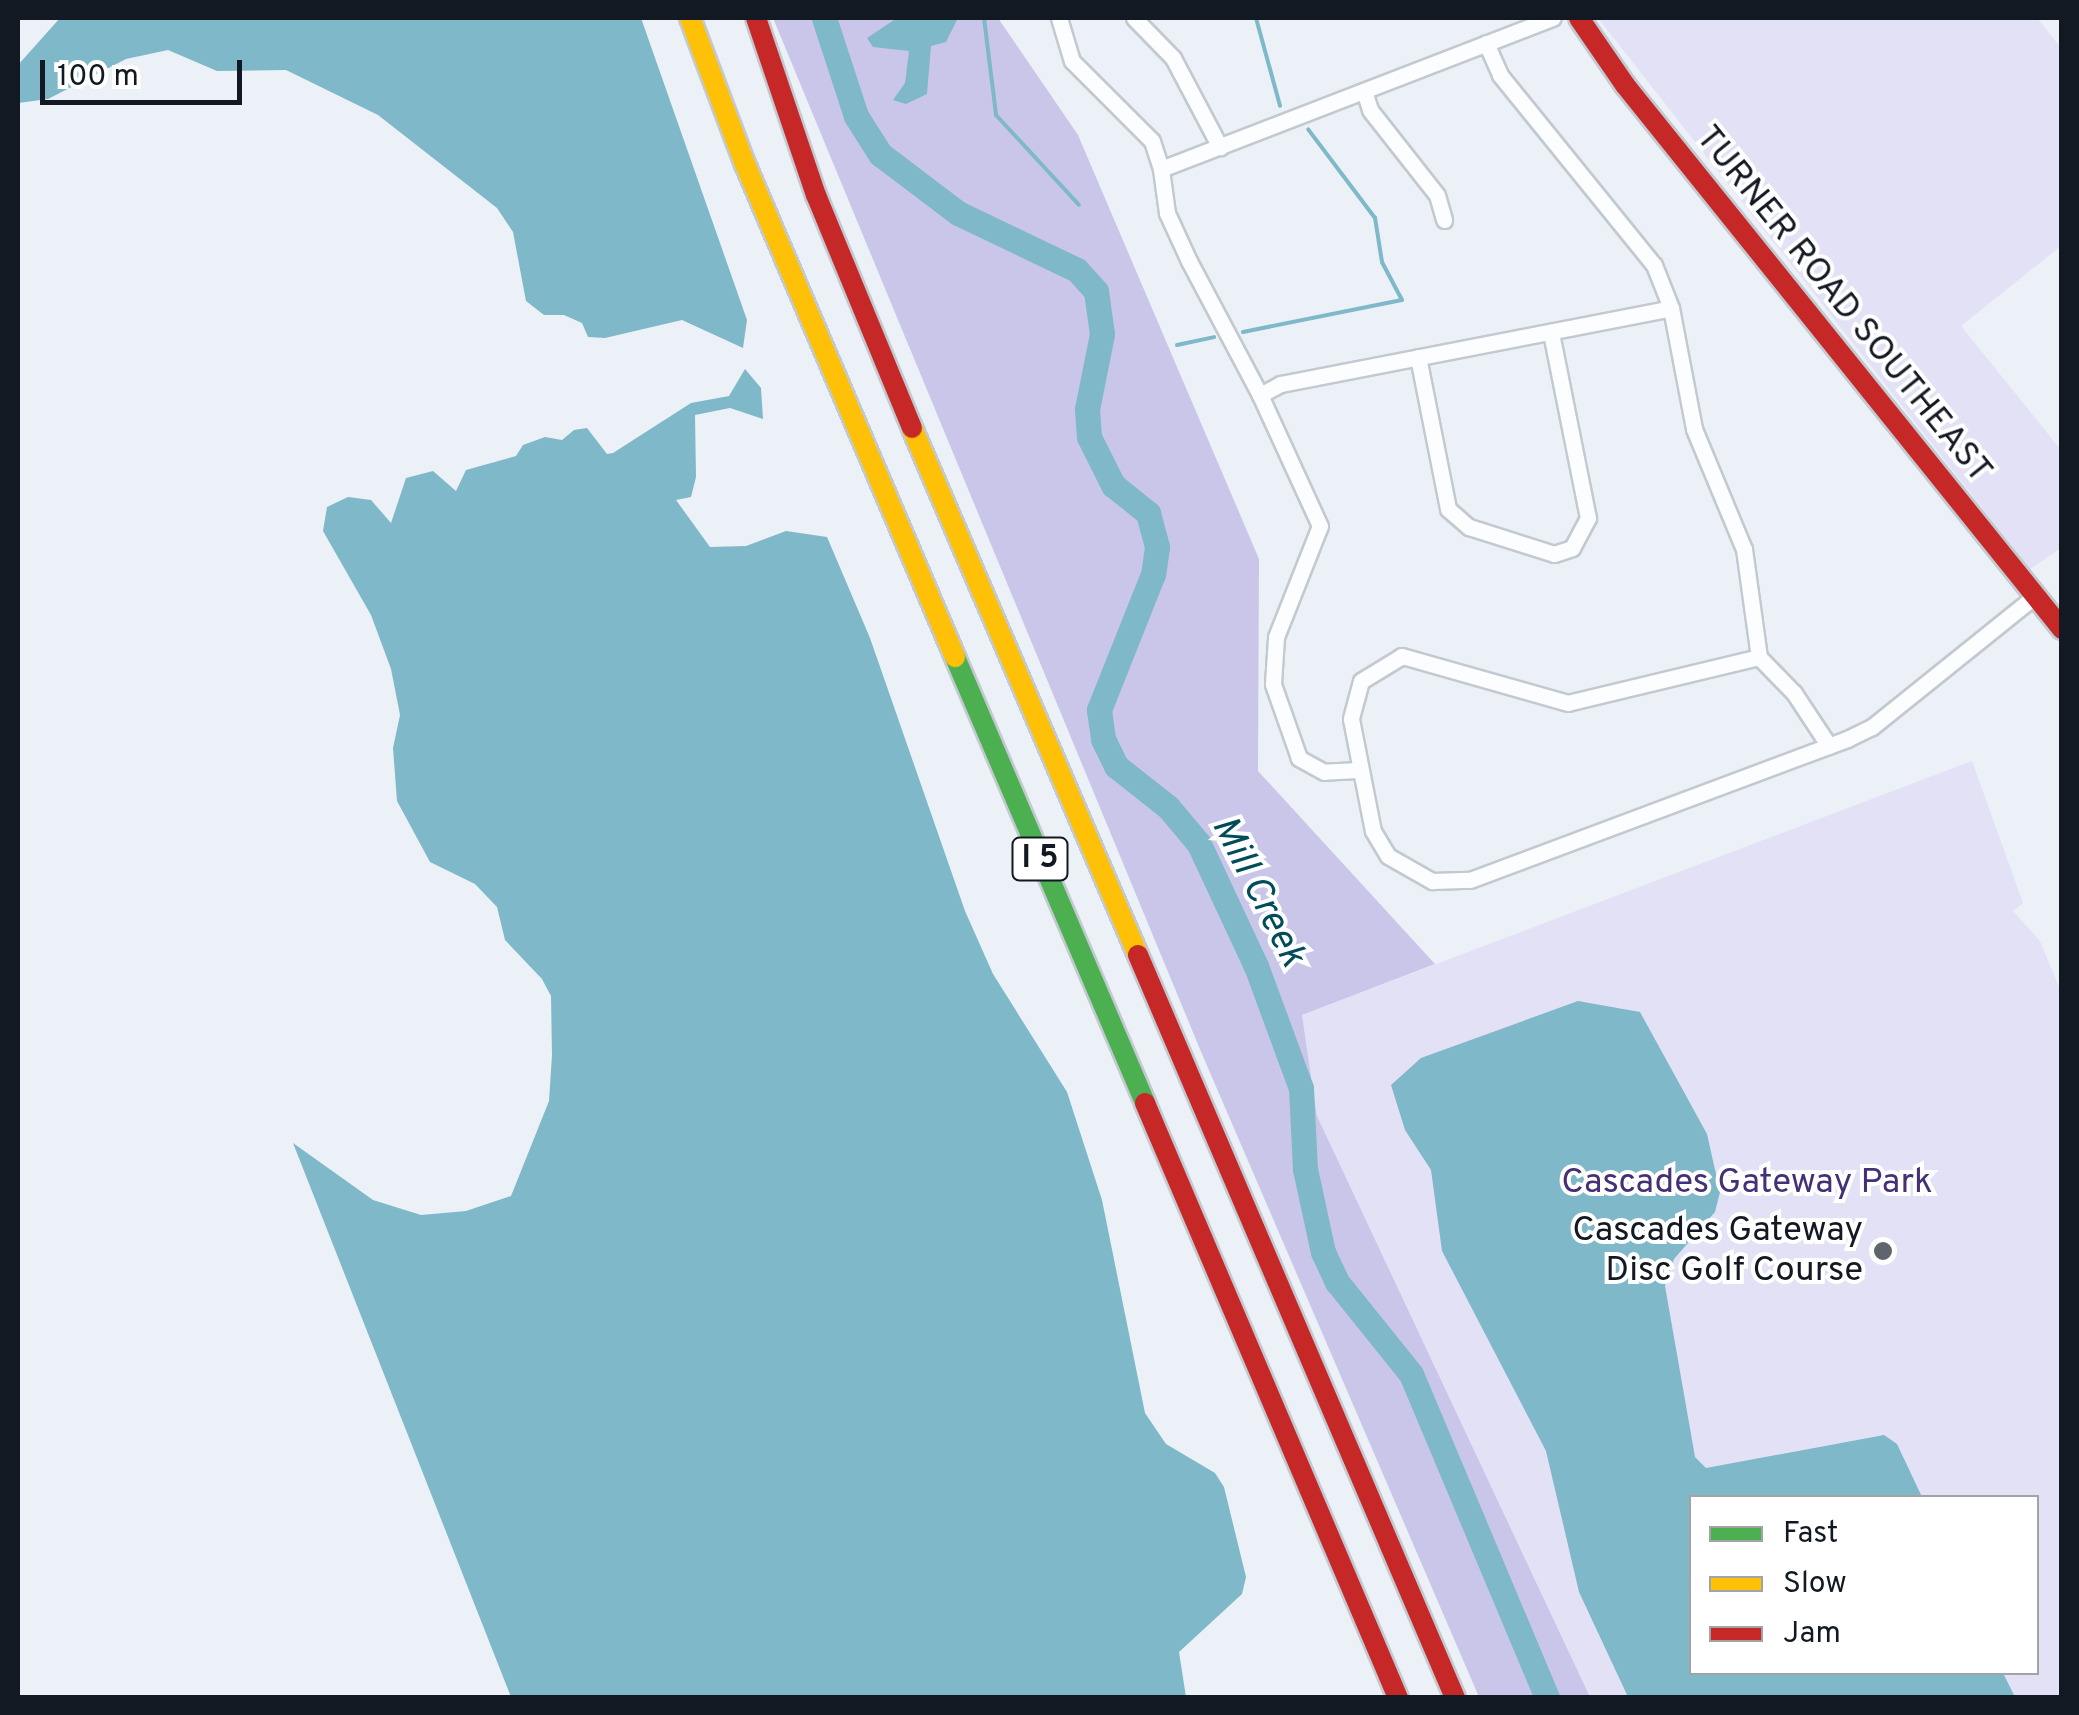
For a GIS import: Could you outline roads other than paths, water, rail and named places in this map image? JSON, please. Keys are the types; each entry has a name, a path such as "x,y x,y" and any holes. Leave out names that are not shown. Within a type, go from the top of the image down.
{"main road":[{"name":"I 5","path":"690,18 745,164 1398,1698"},
{"name":"I 5","path":"756,18 816,196 888,372 1455,1698"},
{"name":"TURNER ROAD SOUTHEAST","path":"1580,18 1625,85 2062,629"}],"street":[{"path":"1059,18 1072,61 1152,141 1168,213 1260,394 1320,526 1276,637 1272,684 1281,720 1298,758 1312,768 1358,770"},
{"path":"1134,18 1173,58 1220,146"},
{"path":"1161,169 1552,18"},
{"path":"1486,44 1500,76 1654,265 1671,308 1694,429 1744,549 1758,657 1794,693 1829,746"},
{"path":"1364,91 1370,110 1437,195 1444,220"},
{"path":"1260,394 1281,384 1671,308"},
{"path":"1418,357 1448,509 1468,528 1554,554 1572,548 1588,518 1551,332"},
{"path":"1758,657 1568,703 1422,657 1387,660 1361,681 1354,700 1358,770 1373,831 1388,856 1418,876 1449,883 1829,746 1893,713 2034,596"}],"water":[{"path":"60,18 641,18 747,320 743,348 682,320 605,338 588,337 582,323 564,315 544,315 526,301 513,232 497,208 378,115 286,70 217,71 168,50 126,59 48,99 18,103 18,65"},
{"path":"897,18 958,18 946,42 931,46 927,94 906,104 893,100 905,83 909,51 873,47 867,38"},
{"path":"745,369 761,388 763,419 730,408 695,415 696,477 691,497 676,500 710,547 746,546 786,531 827,537 870,638 965,911 993,974 1067,1092 1102,1200 1145,1413 1166,1444 1215,1473 1224,1487 1246,1577 1242,1594 1179,1652 1186,1697 511,1697 293,1143 373,1200 421,1215 466,1211 511,1196 549,1101 552,1055 551,996 542,979 505,940 497,907 475,884 430,862 397,801 393,748 400,715 391,669 371,615 323,531 327,507 348,497 371,500 391,523 406,478 433,471 456,491 466,470 516,456 523,445 545,437 562,440 574,430 587,428 607,454 613,453 691,403 729,396"},
{"path":"1578,1001 1640,1012 1707,1134 1720,1192 1715,1212 1674,1259 1665,1286 1695,1457 1706,1468 1884,1435 1897,1444 1921,1495 1689,1495 1689,1675 2004,1675 2015,1697 1628,1697 1579,1592 1546,1451 1442,1251 1431,1170 1405,1130 1391,1085 1421,1058"}],"waterway":[{"name":"Mill Creek","path":"824,18 856,116 880,154 958,213 1077,270 1096,291 1102,334 1087,409 1089,437 1113,485 1148,513 1157,547 1153,574 1099,710 1103,739 1116,766 1168,807 1199,844 1256,966 1301,1088 1305,1169 1323,1252 1337,1282 1411,1374 1547,1698"},
{"path":"984,18 996,115 1079,205"},
{"path":"1256,18 1280,106"},
{"path":"1243,332 1402,300 1382,262 1375,218 1308,129"},
{"path":"1177,345 1214,337"}],"place":[{"name":"Cascades Gateway Disc Golf Course","path":"1883,1251"}],"park label":[{"name":"Cascades Gateway Park","path":"1747,1183"}]}
